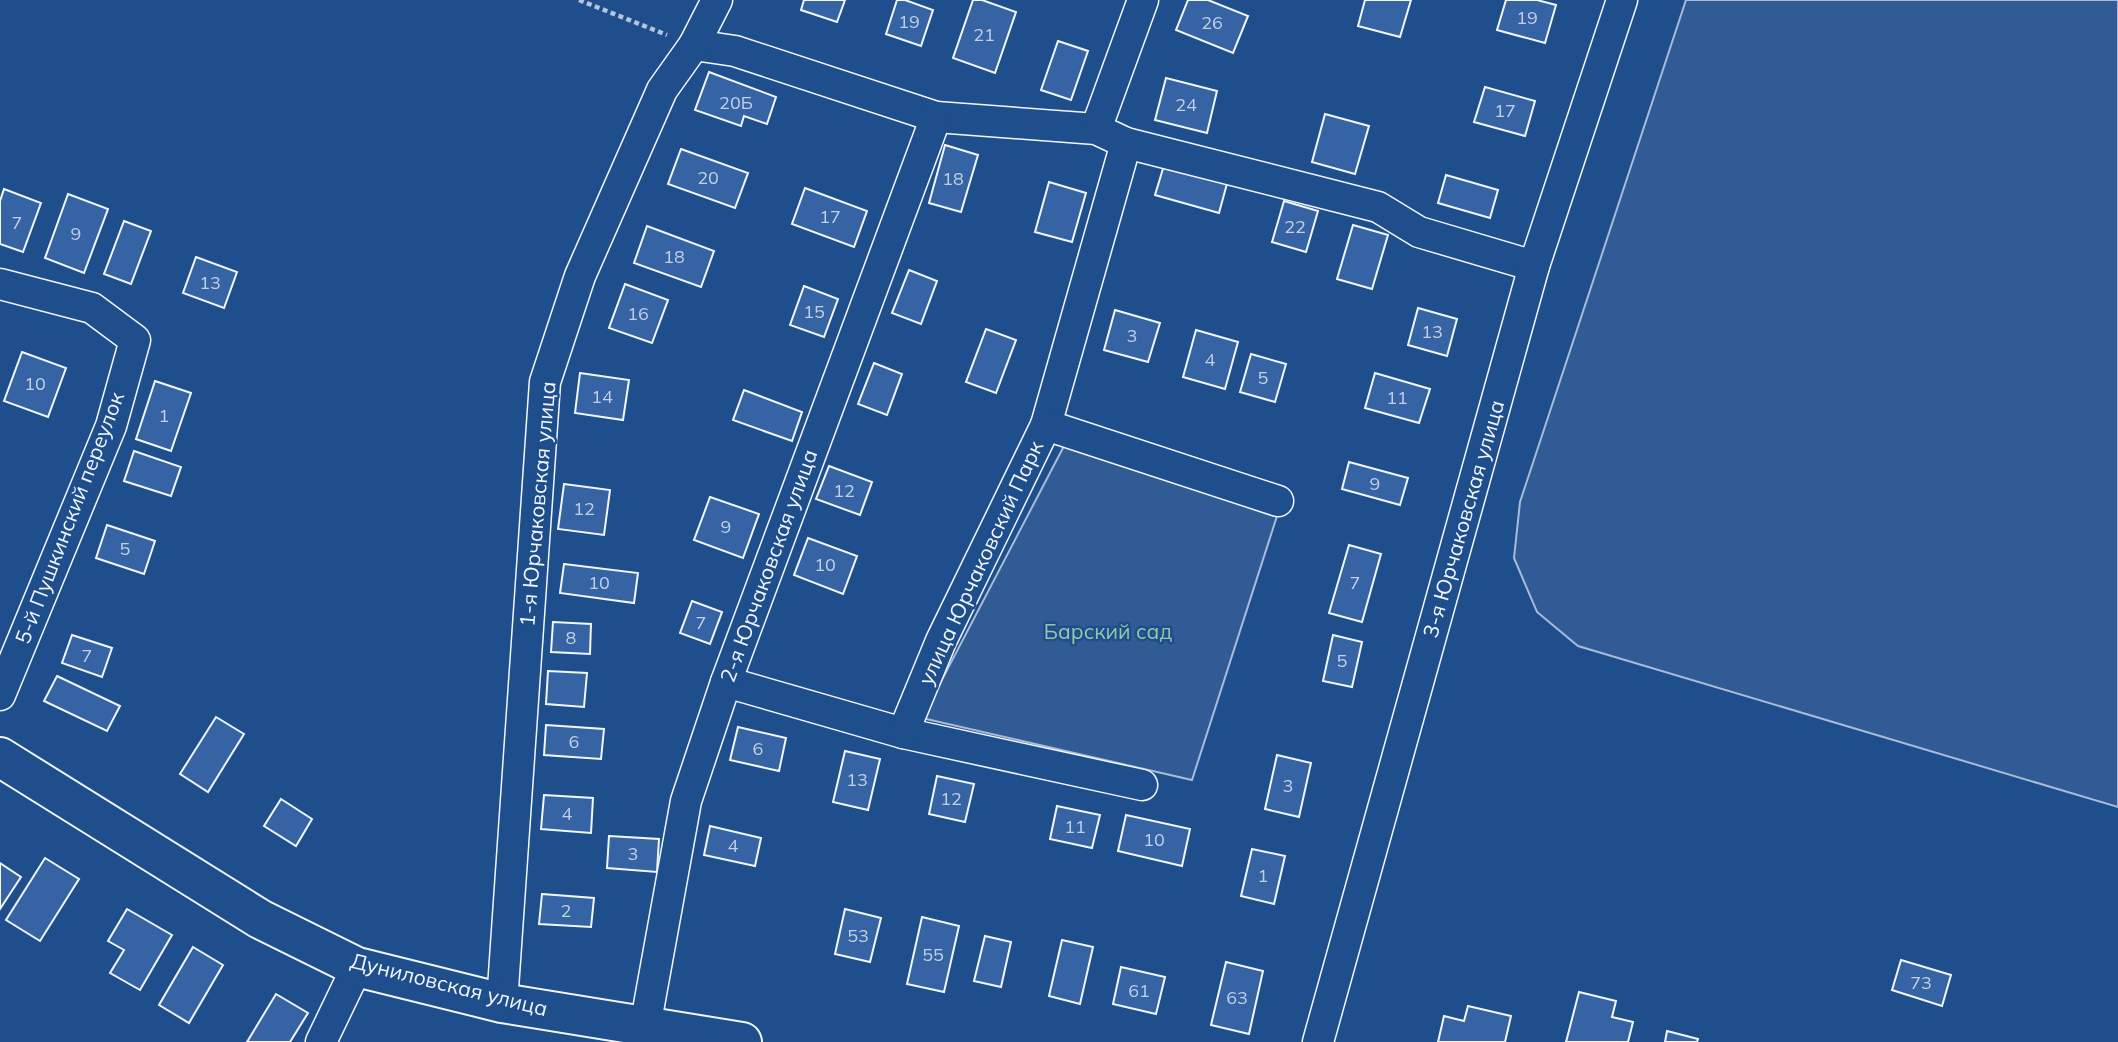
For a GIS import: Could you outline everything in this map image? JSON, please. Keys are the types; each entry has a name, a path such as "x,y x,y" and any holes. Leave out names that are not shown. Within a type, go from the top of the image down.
{"main road":[{"name":"Дуниловская улица","path":"0,757 260,919 357,967 502,1003 742,1042"}],"street":[{"name":"1-я Юрчаковская улица","path":"502,1003 545,382 580,276 662,90 694,46 717,0"},
{"path":"1096,129 1143,0"},
{"name":"3-я Юрчаковская улица","path":"1318,1042 1534,267 1622,0"},
{"path":"694,46 735,51 936,117 1096,129 1126,144 1378,207 1419,232 1534,267"},
{"name":"2-я Юрчаковская улица","path":"645,1027 686,801 726,682 936,117"},
{"path":"1046,425 1126,144"},
{"name":"5-й Пушкинский переулок","path":"0,284 92,308 135,340 111,426 0,695"},
{"name":"улица Юрчаковский Парк","path":"903,733 941,641 1046,425 1278,501"},
{"path":"726,682 903,733 1142,785"},
{"path":"321,1042 357,967"}],"path":[{"path":"579,0 694,46"}],"shaded area":[{"path":"1686,0 2118,0 2118,807 1578,646 1537,612 1514,558 1520,502"},
{"name":"Барский сад","path":"1064,446 1278,513 1192,780 922,718"}],"building":[{"path":"804,0 845,0 837,22 801,10"},
{"path":"897,0 905,0 933,10 921,46 886,34"},
{"path":"973,0 982,0 1016,12 995,73 953,58"},
{"path":"1188,0 1208,0 1248,16 1233,53 1176,30"},
{"path":"1365,0 1411,0 1400,37 1358,26"},
{"path":"1506,0 1537,0 1556,5 1545,43 1497,30"},
{"path":"1058,41 1088,51 1071,100 1041,90"},
{"path":"709,72 776,97 767,124 744,116 741,126 695,110"},
{"path":"1166,78 1217,91 1207,133 1155,120"},
{"path":"1485,87 1535,101 1525,136 1474,122"},
{"path":"1325,114 1369,126 1355,174 1312,162"},
{"path":"945,145 978,155 961,212 929,203"},
{"path":"681,149 748,173 735,208 668,184"},
{"path":"1165,162 1228,180 1219,213 1155,195"},
{"path":"1446,175 1498,190 1490,218 1438,203"},
{"path":"1049,182 1086,193 1072,242 1035,232"},
{"path":"805,188 867,211 854,247 792,224"},
{"path":"4,189 41,203 23,252 0,244 0,201"},
{"path":"68,194 108,209 84,273 45,258"},
{"path":"1284,201 1318,211 1306,252 1272,242"},
{"path":"124,221 151,231 131,284 104,274"},
{"path":"1353,225 1388,235 1372,289 1337,279"},
{"path":"647,226 714,251 701,287 634,263"},
{"path":"196,257 237,272 224,308 183,293"},
{"path":"909,270 937,281 921,324 892,313"},
{"path":"625,284 668,300 652,343 609,328"},
{"path":"804,286 838,299 824,337 790,325"},
{"path":"1418,308 1457,319 1447,356 1408,345"},
{"path":"1115,310 1160,323 1148,362 1104,350"},
{"path":"986,329 1016,340 996,393 966,382"},
{"path":"1196,330 1238,342 1225,389 1183,377"},
{"path":"22,352 66,368 48,417 4,401"},
{"path":"1251,354 1286,364 1275,402 1240,392"},
{"path":"874,363 902,374 887,415 858,404"},
{"path":"580,373 629,380 623,420 575,413"},
{"path":"1375,373 1430,389 1419,423 1365,408"},
{"path":"155,381 191,393 171,451 136,439"},
{"path":"744,390 802,412 792,441 733,420"},
{"path":"134,451 181,467 171,496 124,481"},
{"path":"1349,462 1408,478 1400,505 1342,489"},
{"path":"829,466 872,482 860,515 816,499"},
{"path":"564,484 610,490 604,535 558,529"},
{"path":"710,497 759,514 743,558 694,540"},
{"path":"107,525 155,541 144,574 96,558"},
{"path":"808,538 857,556 843,594 794,575"},
{"path":"1349,545 1381,554 1362,622 1329,613"},
{"path":"564,564 638,573 634,603 560,593"},
{"path":"692,601 722,612 710,644 680,633"},
{"path":"553,622 591,624 590,654 551,652"},
{"path":"72,635 112,648 102,677 62,663"},
{"path":"1333,635 1362,642 1352,687 1323,681"},
{"path":"548,671 587,673 584,707 546,704"},
{"path":"57,676 120,706 107,731 44,701"},
{"path":"216,717 244,734 208,792 180,774"},
{"path":"546,725 604,729 601,759 544,755"},
{"path":"738,727 786,738 779,771 730,760"},
{"path":"845,751 880,759 868,810 833,802"},
{"path":"1277,755 1311,763 1299,817 1265,809"},
{"path":"937,776 974,784 965,822 929,814"},
{"path":"544,795 593,798 591,833 541,829"},
{"path":"281,799 312,819 296,846 264,826"},
{"path":"1057,806 1100,815 1092,848 1050,839"},
{"path":"1126,815 1190,829 1182,866 1118,851"},
{"path":"710,826 761,838 755,866 704,855"},
{"path":"609,836 659,839 657,872 607,868"},
{"path":"1252,849 1285,856 1274,904 1241,896"},
{"path":"45,858 79,879 40,941 6,920"},
{"path":"0,863 21,877 0,909"},
{"path":"542,894 594,898 591,927 539,924"},
{"path":"127,909 172,935 140,990 110,973 124,950 108,941"},
{"path":"845,909 881,918 870,962 835,954"},
{"path":"922,917 959,926 944,992 907,984"},
{"path":"985,936 1011,942 1001,987 974,981"},
{"path":"1062,940 1093,947 1080,1004 1049,996"},
{"path":"193,947 223,965 189,1023 159,1005"},
{"path":"1901,960 1951,975 1942,1006 1892,990"},
{"path":"1226,962 1263,971 1249,1034 1211,1025"},
{"path":"1121,967 1165,977 1156,1014 1113,1004"},
{"path":"1579,992 1616,1001 1612,1017 1633,1022 1628,1042 1566,1042"},
{"path":"276,994 308,1013 290,1042 247,1042"},
{"path":"1468,1006 1511,1016 1505,1042 1438,1042 1444,1016 1464,1021"},
{"path":"1667,1031 1698,1039 1697,1042 1665,1042"}]}
